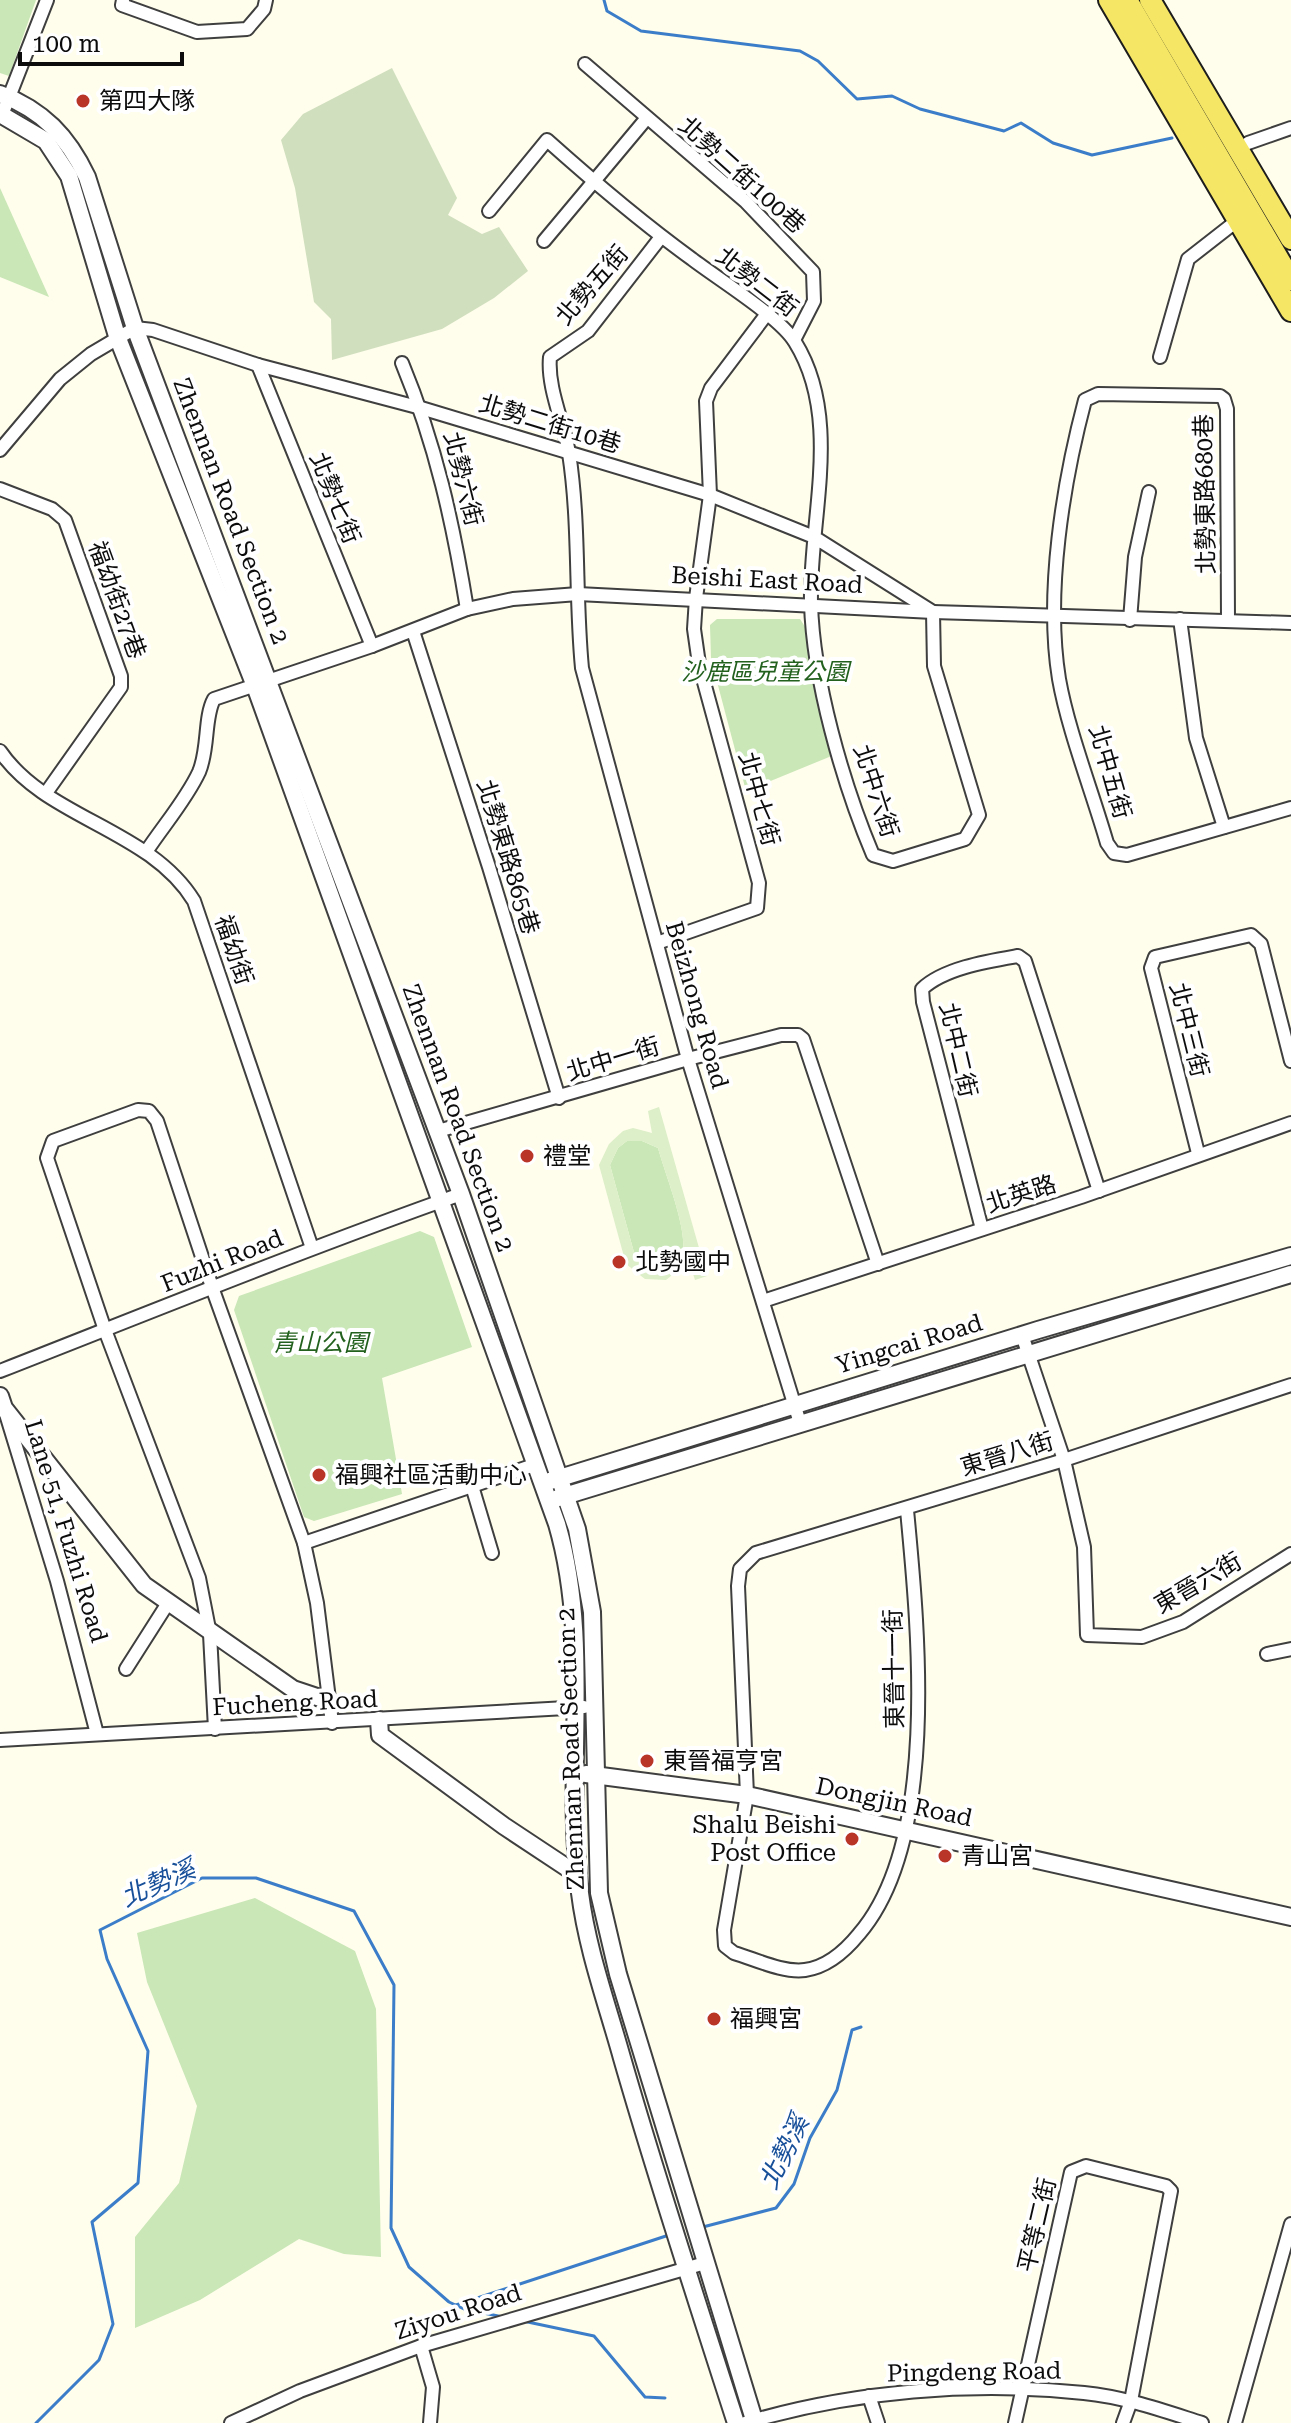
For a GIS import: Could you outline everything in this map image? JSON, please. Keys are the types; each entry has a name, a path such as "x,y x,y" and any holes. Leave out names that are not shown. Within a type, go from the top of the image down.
{"main road":[{"path":"1109,0 1291,311"},
{"path":"1127,0 1291,280"},
{"path":"1150,0 1291,239"},
{"path":"1165,0 1291,216"}],"street":[{"path":"1,114 4,95 47,0"},
{"path":"108,0 122,2 197,32 247,29 264,9 266,0"},
{"name":"北勢二街100巷","path":"585,64 746,202 813,272 814,301 794,340"},
{"name":"Zhennan Road Section 2","path":"4,95 44,116 76,154 87,177 135,328 549,1501 570,1574 574,1617 578,1875 594,1959 675,2233 736,2423"},
{"name":"Zhennan Road Section 2","path":"1,114 46,141 69,176 117,336 263,684 438,1131 567,1495 590,1585 599,1893 751,2422"},
{"path":"544,241 646,119"},
{"path":"1248,143 1291,128"},
{"name":"北勢二街","path":"489,211 547,140 594,183 794,340 818,400 820,441 811,603"},
{"path":"1160,357 1188,259 1238,220"},
{"name":"北勢五街","path":"578,594 577,519 569,451 550,357 588,331 661,237"},
{"path":"696,598 710,495 706,401 711,388 766,315"},
{"path":"0,450 60,379 117,336 135,328"},
{"name":"北勢二街10巷","path":"135,328 153,330 258,365 421,408 710,495 814,537 933,612"},
{"name":"北勢六街","path":"402,363 421,408 449,501 467,609"},
{"name":"北勢七街","path":"258,365 372,646"},
{"name":"北勢東路680巷","path":"1056,616 1058,551 1085,400 1098,394 1220,396 1227,409 1228,621"},
{"name":"福幼街27巷","path":"0,489 52,509 65,520 121,676 121,687 46,793"},
{"path":"1130,620 1135,557 1149,492"},
{"name":"Beishi East Road","path":"146,852 198,774 208,744 210,706 214,699 372,646 467,609 513,599 578,594 811,603 933,612 1291,623"},
{"name":"Beizhong Road","path":"578,594 582,668 688,1059 800,1423"},
{"name":"北中七街","path":"657,943 757,908 759,883 699,664 694,629 696,598"},
{"name":"北中六街","path":"811,603 819,680 863,830 873,855 893,861 965,839 979,815 934,666 933,612"},
{"name":"北中五街","path":"1056,616 1059,678 1107,843 1114,853 1127,855 1291,808"},
{"path":"1180,619 1196,738 1224,827"},
{"name":"北勢東路865巷","path":"413,631 559,1098"},
{"name":"福幼街","path":"0,751 46,793 146,852 179,878 194,901 312,1248"},
{"name":"北中三街","path":"1198,1153 1151,968 1155,957 1251,935 1261,944 1291,1061"},
{"name":"北中二街","path":"982,1229 922,989 931,981 994,960 1018,956 1025,961 1099,1191"},
{"name":"北中一街","path":"438,1131 688,1059 781,1035 798,1035 803,1039 878,1264"},
{"path":"215,1729 210,1634 199,1578 105,1330 47,1158 53,1141 138,1110 149,1111 157,1121 213,1290 304,1543 317,1603 332,1723"},
{"name":"北英路","path":"763,1301 1099,1191 1198,1153 1291,1123"},
{"name":"Fuzhi Road","path":"0,1371 213,1290 312,1248 461,1194"},
{"name":"Yingcai Road","path":"543,1484 795,1404 1291,1256"},
{"name":"Yingcai Road","path":"549,1501 1291,1274"},
{"path":"1022,1335 1064,1460"},
{"name":"東晉八街","path":"747,1795 738,1586 740,1569 756,1553 907,1510 1291,1385"},
{"name":"Lane 51, Fuzhi Road","path":"2,1402 144,1585 210,1634 293,1689 329,1701"},
{"name":"Lane 51, Fuzhi Road","path":"2,1402 57,1581 97,1734"},
{"name":"東晉六街","path":"1064,1460 1084,1547 1087,1635 1142,1637 1183,1622 1291,1554"},
{"path":"304,1543 537,1464"},
{"path":"472,1486 492,1553"},
{"name":"東晉十一街","path":"747,1795 724,1930 725,1946 734,1953 778,1966 804,1970 828,1962 849,1946 881,1905 893,1875 914,1774 919,1689 907,1510"},
{"path":"126,1669 168,1603"},
{"path":"1267,1654 1291,1649"},
{"name":"Fucheng Road","path":"0,1740 593,1707"},
{"path":"379,1720 380,1735 428,1772 578,1875"},
{"name":"Dongjin Road","path":"576,1773 747,1795 1291,1917"},
{"name":"平等二街","path":"1022,2390 1071,2172 1086,2166 1166,2186 1171,2191 1131,2401 1123,2423"},
{"path":"1235,2423 1291,2224"},
{"name":"Ziyou Road","path":"231,2423 300,2391 421,2346 705,2263"},
{"path":"421,2346 433,2387 430,2423"},
{"path":"1015,2423 1022,2390"},
{"name":"Pingdeng Road","path":"751,2422 869,2396 1022,2390 1085,2393 1131,2401 1202,2423"},
{"path":"869,2396 878,2423"}],"green space":[{"path":"0,0 36,0 9,76 0,73"},
{"path":"392,68 457,198 448,215 482,234 499,227 528,271 494,298 442,329 332,360 331,319 314,302 295,188 281,140 303,114"},
{"path":"0,188 49,297 0,277"},
{"name":"沙鹿區兒童公園","path":"717,619 800,619 809,633 834,755 746,791 711,659 710,625"},
{"path":"659,1107 707,1276 695,1280 689,1261 666,1280 645,1279 626,1264 599,1165 609,1144 623,1131 633,1128 652,1133 648,1111","holes":["627,1141 642,1141 658,1148 683,1240 680,1258 675,1264 661,1269 646,1266 635,1256 610,1165 618,1148"]},
{"path":"627,1141 642,1141 658,1148 683,1240 680,1258 669,1267 646,1266 635,1256 610,1165 618,1148"},
{"name":"青山公園","path":"420,1231 434,1237 472,1347 382,1378 402,1494 314,1521 304,1517 234,1310 239,1296"},
{"path":"255,1898 355,1951 376,2009 381,2257 344,2254 299,2239 200,2300 135,2328 135,2237 179,2183 197,2106 147,1982 137,1933"}],"waterway":[{"path":"604,0 607,11 641,31 800,51 818,61 857,99 892,96 920,109 1004,131 1021,123 1053,143 1092,155 1172,138"},
{"name":"北勢溪","path":"36,2423 99,2360 113,2324 92,2222 138,2183 148,2051 107,1959 100,1930 202,1878 256,1878 354,1911 394,1985 391,2228 409,2267 449,2302 464,2309 503,2317"},
{"name":"北勢溪","path":"699,2228 776,2208 794,2184 810,2138 837,2090 852,2030 861,2027"},
{"name":"北勢溪","path":"456,2305 669,2235"},
{"name":"北勢溪","path":"523,2321 594,2336 645,2397 665,2398"}],"place":[{"name":"第四大隊","path":"83,101"},
{"name":"禮堂","path":"527,1156"},
{"name":"北勢國中","path":"619,1262"},
{"name":"福興社區活動中心","path":"319,1475"},
{"name":"東晉福亨宮","path":"647,1761"},
{"name":"Shalu Beishi Post Office","path":"852,1839"},
{"name":"青山宮","path":"945,1856"},
{"name":"福興宮","path":"714,2019"}]}
